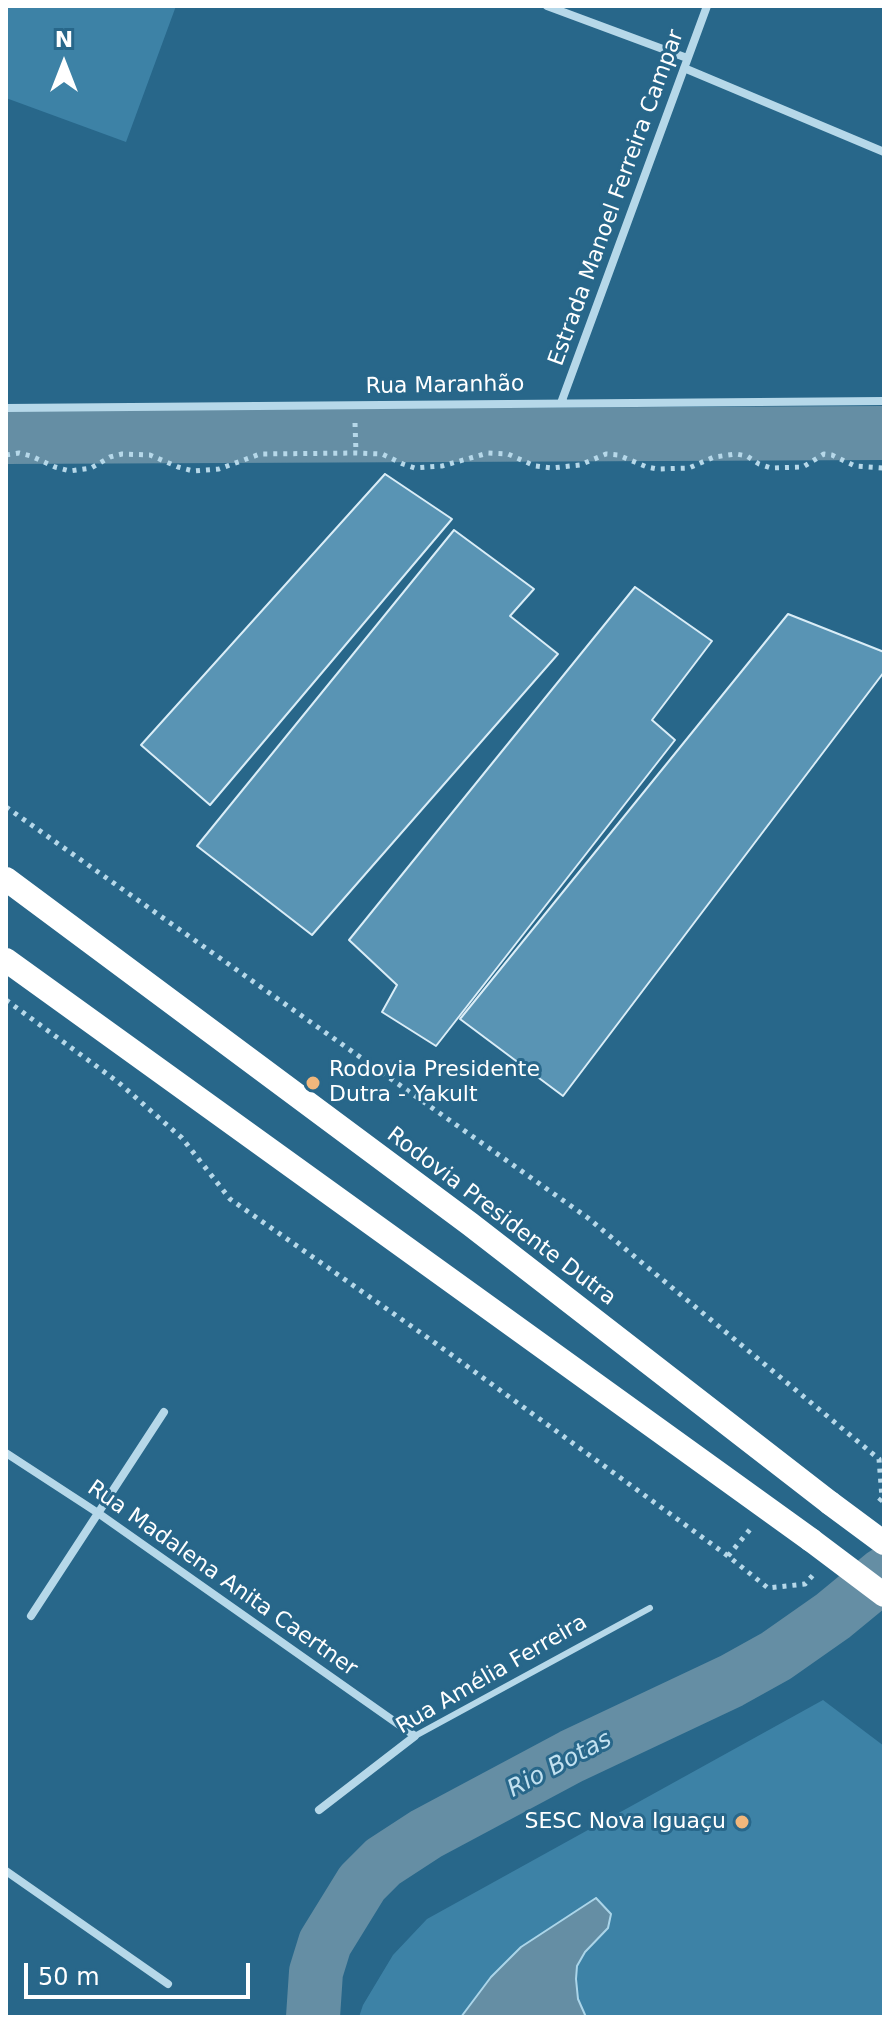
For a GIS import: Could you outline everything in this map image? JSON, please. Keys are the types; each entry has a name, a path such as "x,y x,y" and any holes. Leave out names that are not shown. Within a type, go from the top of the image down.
{"highway":[{"name":"Rodovia Presidente Dutra","path":"6,879 470,1224 884,1543"},
{"path":"6,960 884,1595"}],"street":[{"path":"547,6 687,58"},
{"name":"Estrada Manoel Ferreira Campar","path":"561,403 707,6"},
{"path":"684,68 884,152"},
{"name":"Rua Maranhão","path":"6,408 884,401"},
{"path":"31,1616 164,1412"},
{"name":"Rua Madalena Anita Caertner","path":"6,1453 98,1513 415,1736"},
{"name":"Rua Amélia Ferreira","path":"319,1810 415,1736"},
{"path":"6,1871 168,1984"}],"lane":[{"name":"Rua Amélia Ferreira","path":"415,1736 650,1608"}],"path":[{"path":"355,420 355,450"},
{"path":"6,455 19,453 70,471 91,468 122,454 150,455 184,469 204,471 228,467 260,454 355,450 382,454 415,468 434,468 488,453 508,454 535,466 552,468 580,465 606,454 618,455 657,469 689,468 714,457 736,454 771,468 803,467 824,454 855,466 884,468"},
{"path":"6,807 588,1218 879,1459 882,1498 873,1509"},
{"path":"6,1000 118,1082 182,1138 230,1199 431,1340 768,1588 805,1584 814,1574"},
{"path":"728,1556 753,1526"}],"shaded area":[{"path":"6,6 176,6 126,142 6,98"},
{"name":"SESC Nova Iguaçu","path":"823,1700 884,1746 884,2017 359,2017 393,1955 427,1919"},
{"path":"596,1898 611,1914 608,1928 585,1952 577,1966 578,1999 586,2017 461,2017 491,1977 521,1947"}],"building":[{"path":"385,474 452,519 210,805 141,745"},
{"path":"454,530 534,589 510,616 558,654 312,935 197,846"},
{"path":"635,587 712,641 652,720 675,740 436,1046 382,1012 397,985 349,940"},
{"path":"788,614 884,652 884,672 563,1096 460,1019"}],"waterway":[{"path":"6,437 884,433"},
{"name":"Rio Botas","path":"313,2017 316,1972 325,1943 362,1883 383,1862 426,1834 572,1756 731,1681 776,1656 833,1616 884,1574"}],"place":[{"name":"Rodovia Presidente Dutra - Yakult","path":"313,1083"},
{"name":"SESC Nova Iguaçu","path":"742,1822"}]}
